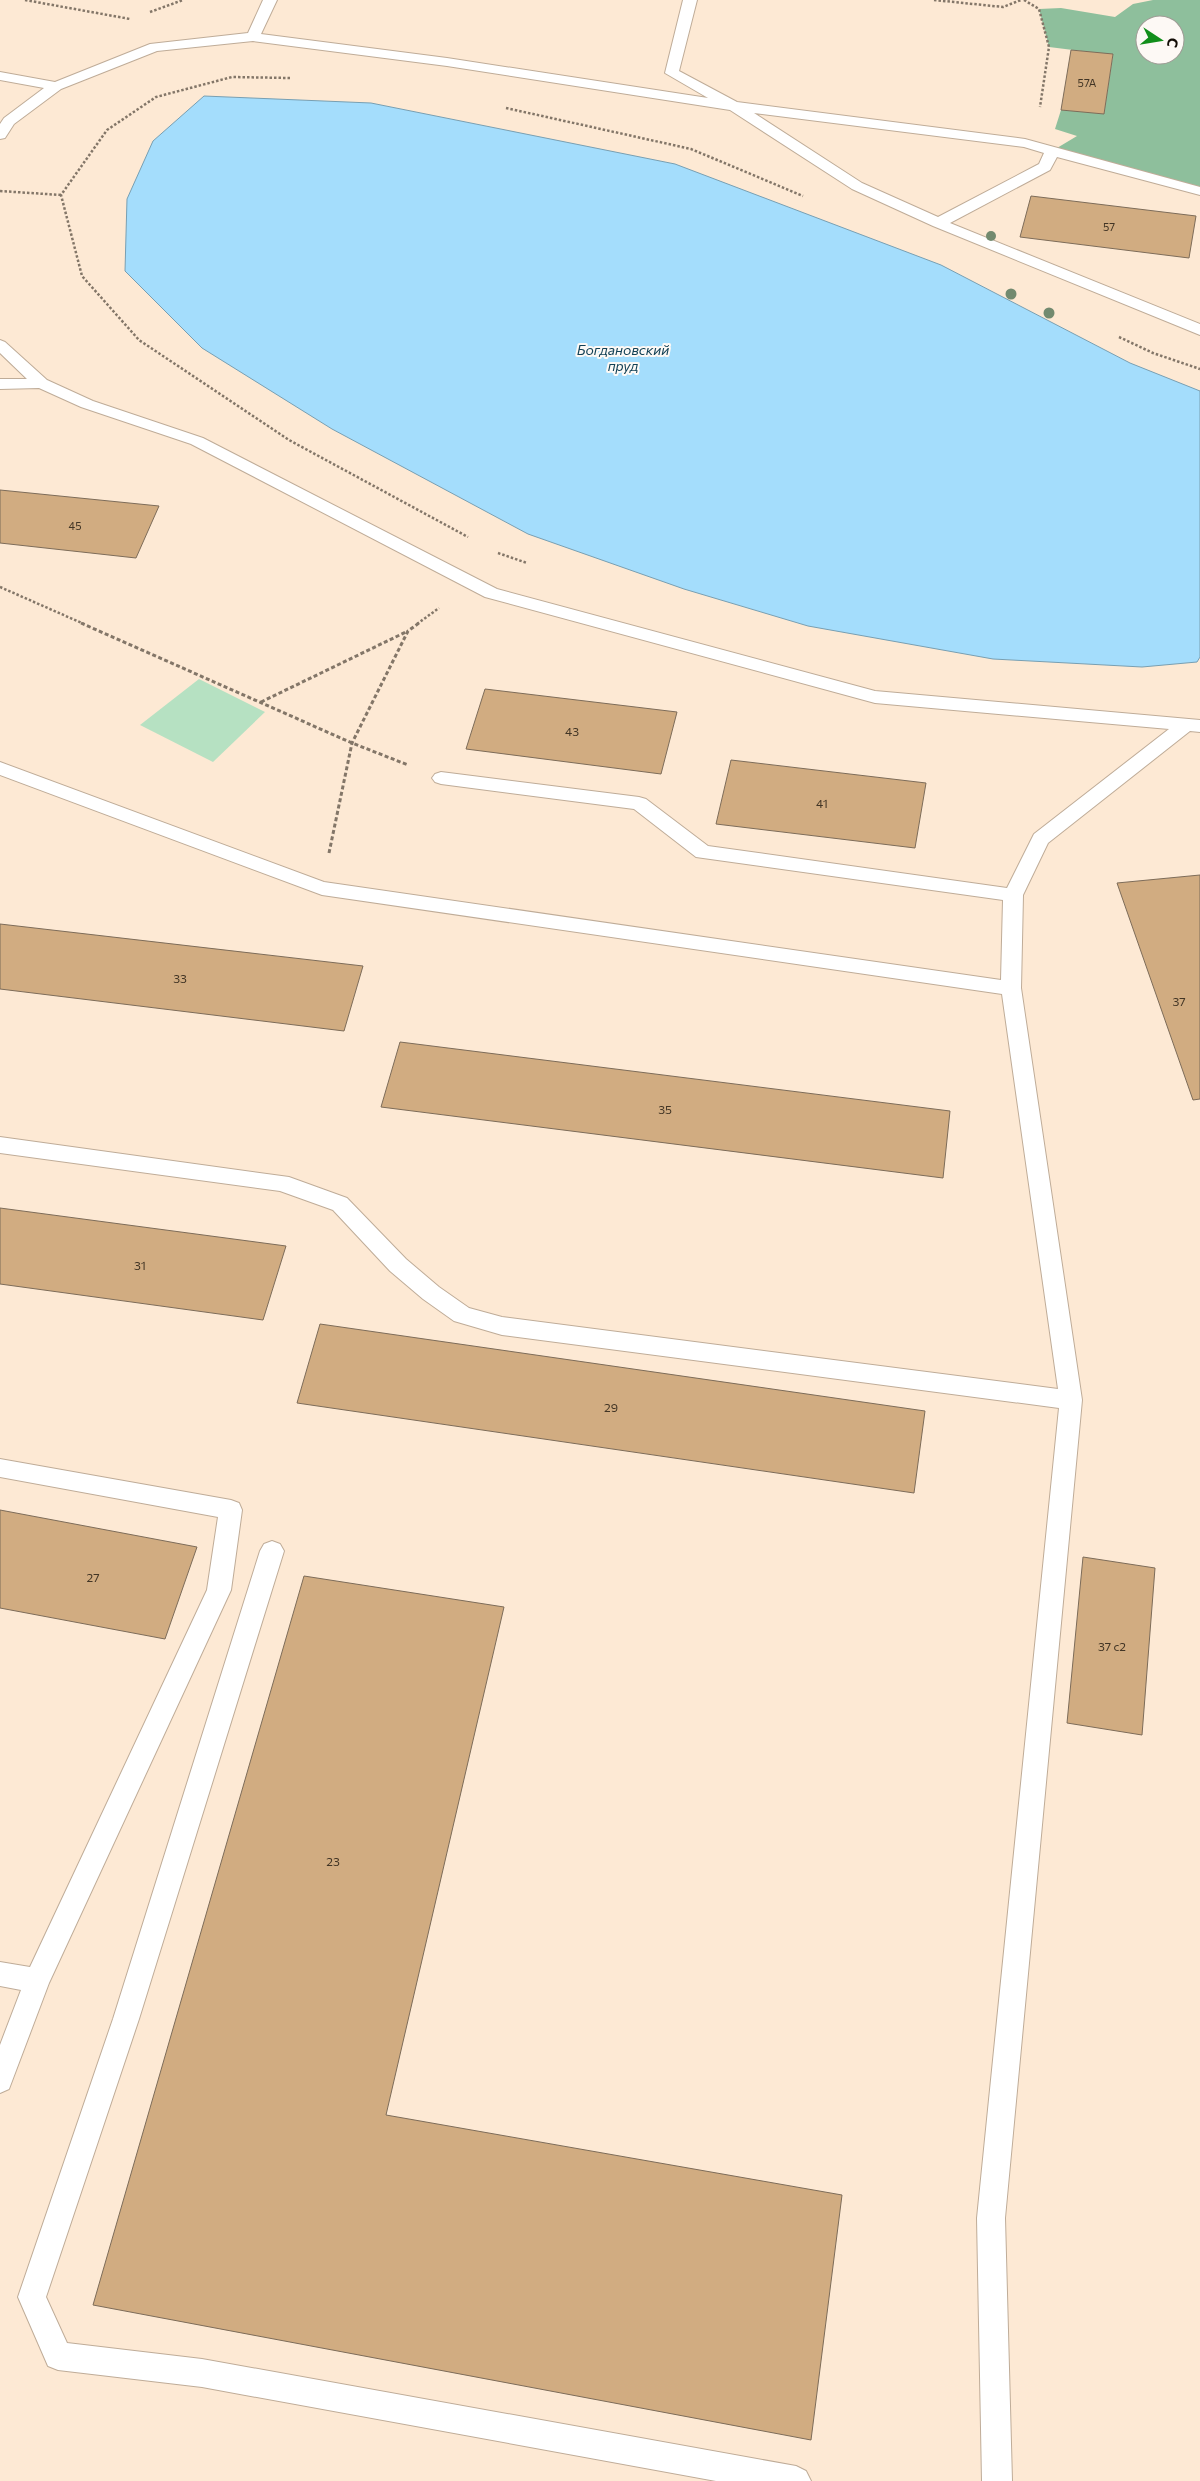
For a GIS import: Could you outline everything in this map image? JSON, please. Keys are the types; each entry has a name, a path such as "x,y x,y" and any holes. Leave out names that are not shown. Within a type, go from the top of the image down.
{"lane":[{"path":"253,37 270,0"},
{"path":"690,0 672,72 734,106 857,186 938,223 1200,330"},
{"path":"0,135 9,122 56,86 155,47 253,37 447,62 734,106 1025,142 1200,191"},
{"path":"0,76 56,86"},
{"path":"938,223 1045,167 1052,151"},
{"path":"0,346 41,383 87,404 197,441 491,593 875,697 1193,726"},
{"path":"0,384 41,383"},
{"path":"997,2481 991,2218 1071,1400 1011,988 1013,895 1041,839 1193,726"},
{"path":"0,768 322,888 1011,988"},
{"path":"441,778 639,803 703,852 1013,895"},
{"path":"0,1145 282,1183 340,1204 398,1265 431,1294 462,1315 502,1326 1071,1400"},
{"path":"0,1468 231,1510 219,1590 36,1981 0,2080"},
{"path":"272,1550 126,2019 32,2297 58,2356 202,2373 796,2481"},
{"path":"0,1974 36,1981"}],"path":[{"path":"25,0 132,19"},
{"path":"149,13 183,0"},
{"path":"934,0 1003,6 1023,0 1039,9 1049,47 1040,107"},
{"path":"299,79 232,77 156,97 107,130 61,195 82,276 139,340 289,440 470,539"},
{"path":"497,106 692,149 807,197"},
{"path":"0,191 61,195"},
{"path":"1118,337 1153,353 1200,369"},
{"path":"261,702 408,631 472,582 496,553 533,566"},
{"path":"0,587 352,743 441,778"},
{"path":"322,888 352,743 408,631"}],"green space":[{"path":"1153,0 1200,0 1200,191 1052,151 1077,136 1055,129 1061,110 1104,113 1113,55 1049,47 1039,9 1061,8 1115,17 1133,4"},
{"path":"199,679 265,712 213,762 140,725"}],"water":[{"name":"Богдановский пруд","path":"204,96 371,103 675,164 941,265 1130,363 1200,391 1200,657 1197,662 1142,667 993,659 808,626 684,589 528,534 332,429 202,348 125,271 127,199 153,141"}],"building":[{"path":"1071,50 1113,54 1104,114 1061,110"},
{"path":"1031,196 1196,216 1189,258 1020,237"},
{"path":"0,490 159,506 136,558 0,543"},
{"path":"485,689 677,712 661,774 466,749"},
{"path":"731,760 926,783 915,848 716,824"},
{"path":"1200,875 1200,1099 1193,1100 1117,883"},
{"path":"0,924 363,966 344,1031 0,989"},
{"path":"400,1042 950,1111 943,1178 381,1107"},
{"path":"0,1208 286,1246 263,1320 0,1284"},
{"path":"320,1324 925,1411 914,1493 297,1403"},
{"path":"0,1510 197,1547 165,1639 0,1608"},
{"path":"1083,1557 1155,1568 1142,1735 1067,1723"},
{"path":"304,1576 504,1607 386,2115 842,2195 811,2440 93,2305"}]}
